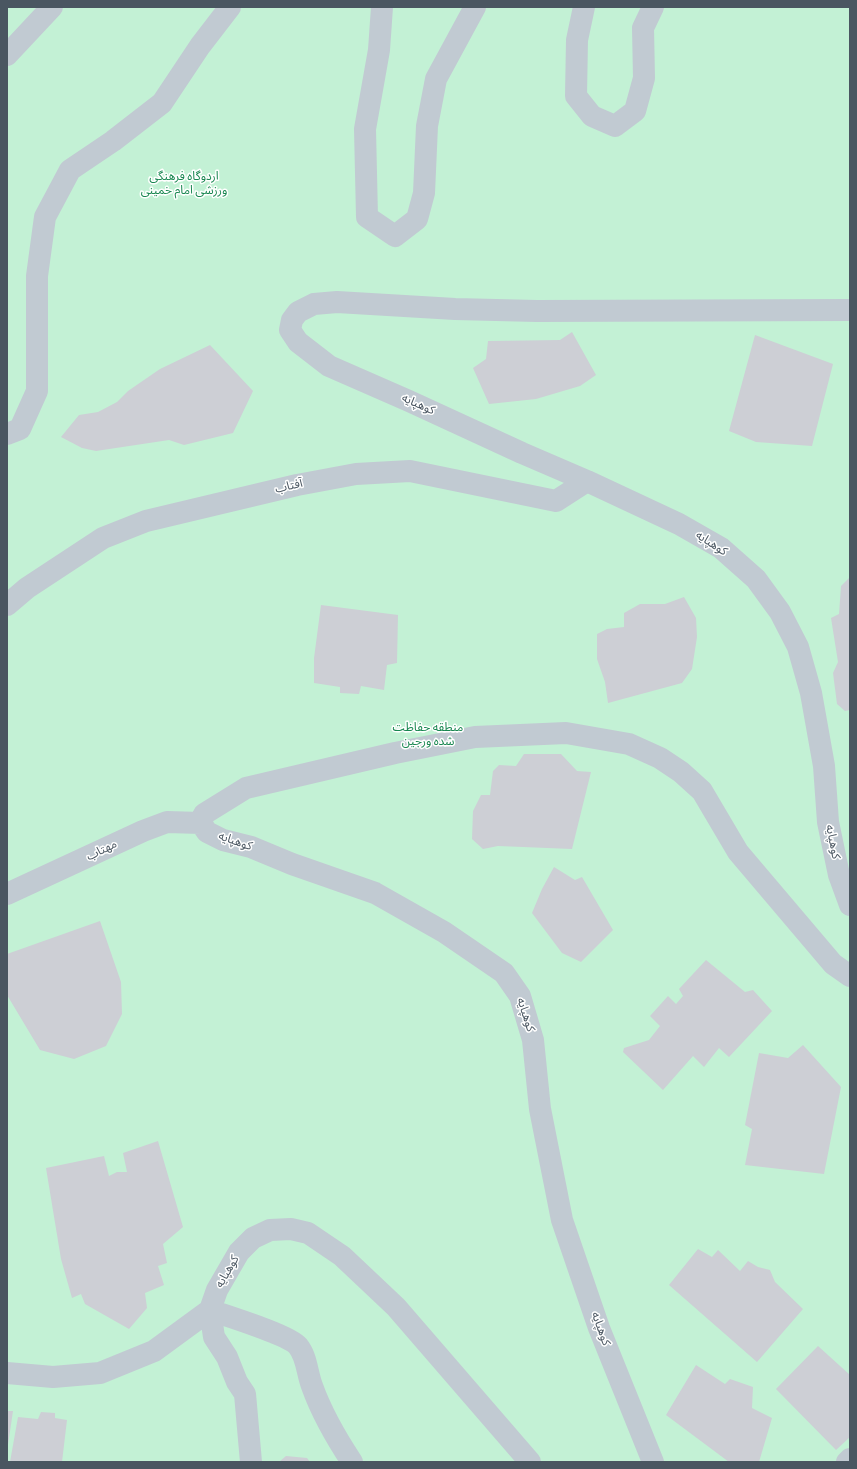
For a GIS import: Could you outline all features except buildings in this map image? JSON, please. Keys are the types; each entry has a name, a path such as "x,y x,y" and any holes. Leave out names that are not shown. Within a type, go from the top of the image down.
{"street":[{"path":"7,55 52,7"},
{"path":"7,434 20,429 37,391 37,276 45,216 70,170 113,141 162,103 200,46 230,7"},
{"path":"382,7 378,50 365,129 367,217 395,236 417,219 424,193 427,126 436,79 475,7"},
{"path":"584,7 577,40 576,96 592,116 615,126 635,111 644,78 643,28 653,7"},
{"name":"کوهپایه","path":"850,310 537,311 448,309 337,302 314,304 298,312 292,320 290,330 298,342 329,366 587,481 679,524 721,548 756,580 780,612 798,647 810,693 824,766 828,822 839,875 850,905"},
{"name":"آفتاب","path":"7,604 27,588 103,538 146,521 297,485 356,474 410,471 556,502 587,481"},
{"path":"202,823 204,814 246,788 395,753 468,739 566,733 629,744 660,758 681,772 702,791 738,852 833,964 850,976"},
{"name":"مهتاب","path":"7,894 143,831 167,822 202,823"},
{"name":"کوهپایه","path":"202,823 207,832 223,840 251,847 292,864 375,893 444,932 504,973 520,996 533,1040 540,1109 562,1220 599,1328 653,1462"},
{"name":"کوهپایه","path":"251,1462 245,1394 237,1382 227,1357 214,1337 210,1310 217,1290 238,1252 253,1238 270,1230 291,1230 308,1233 342,1256 396,1307 530,1462"},
{"path":"7,1373 53,1377 100,1373 154,1351 210,1310 274,1333 297,1345 304,1356 312,1386 332,1432 352,1462"},
{"path":"847,1462 850,1459"}],"green space":[{"name":"منطقه حفاظت شده ورجین","path":"7,7 850,7 850,1462 7,1462"}],"park label":[{"name":"اردوگاه فرهنگی ورزشی امام خمینی","path":"184,184"}]}
